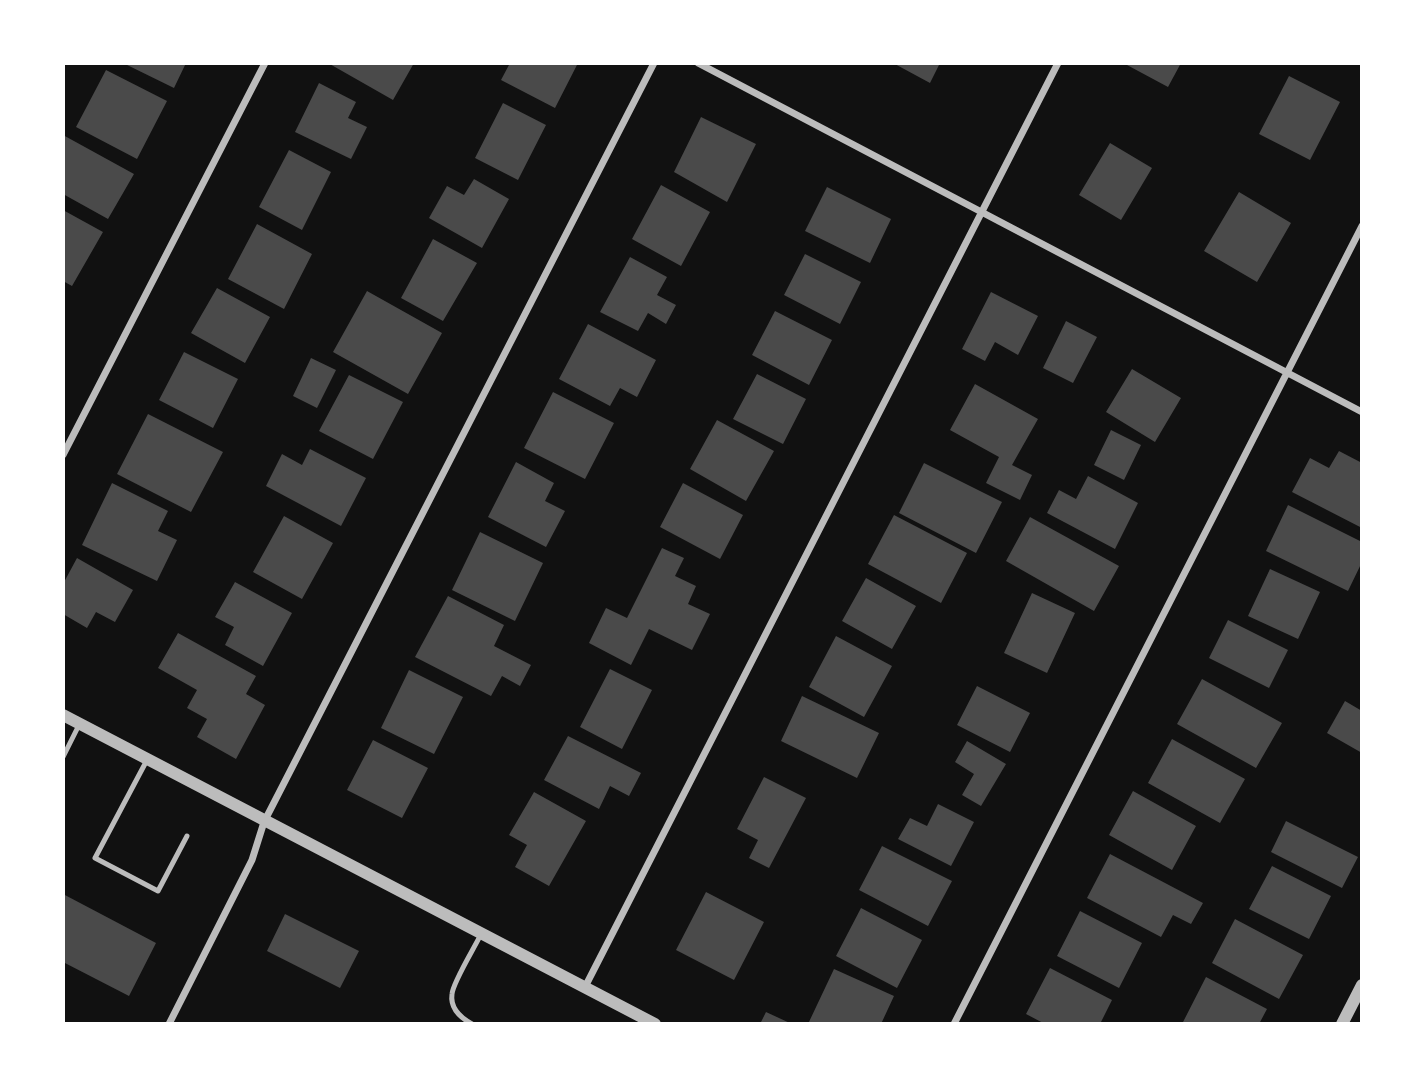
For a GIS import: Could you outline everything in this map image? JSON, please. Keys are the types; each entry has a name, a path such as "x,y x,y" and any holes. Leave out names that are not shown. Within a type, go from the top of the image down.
{"street":[{"path":"63,455 265,63"},
{"path":"169,1024 252,860 264,821 654,63"},
{"path":"698,63 1362,412"},
{"path":"585,988 1058,63"},
{"path":"954,1024 1362,226"},
{"path":"63,716 654,1024"},
{"path":"1342,1024 1362,985"}],"lane":[{"path":"63,757 80,724"},
{"path":"147,760 95,858 158,891 187,836"},
{"path":"472,1024 460,1018 453,1005 452,993 481,933"}],"building":[{"path":"123,63 186,63 174,88"},
{"path":"328,63 414,63 393,100"},
{"path":"510,63 578,63 555,108 501,80"},
{"path":"893,63 940,63 930,83"},
{"path":"1181,63 1168,87 1127,65"},
{"path":"106,70 167,101 137,159 76,127"},
{"path":"1289,76 1340,102 1310,160 1259,134"},
{"path":"319,83 356,102 348,118 367,127 351,159 295,132"},
{"path":"503,103 546,125 518,180 475,158"},
{"path":"701,117 756,144 727,202 674,172"},
{"path":"63,135 134,174 108,219 63,194"},
{"path":"1110,143 1152,168 1121,220 1079,195"},
{"path":"289,150 331,172 302,230 259,207"},
{"path":"474,179 509,199 482,248 429,218 447,186 464,195"},
{"path":"661,185 710,212 681,266 632,239"},
{"path":"827,187 891,219 870,263 805,231"},
{"path":"1239,192 1291,223 1257,282 1204,251"},
{"path":"63,210 103,232 72,286 63,281"},
{"path":"257,224 312,254 284,309 228,279"},
{"path":"433,239 477,263 443,321 401,298"},
{"path":"805,254 861,282 840,324 784,295"},
{"path":"630,257 667,277 657,295 676,305 666,324 648,313 638,331 600,312"},
{"path":"217,288 270,317 245,363 191,333"},
{"path":"367,291 442,333 408,394 333,352"},
{"path":"991,292 1038,316 1018,355 995,342 985,361 962,349"},
{"path":"775,311 832,340 809,385 752,355"},
{"path":"1066,321 1097,337 1073,383 1043,368"},
{"path":"588,324 656,360 637,397 620,388 610,406 559,379"},
{"path":"184,352 238,379 213,428 159,400"},
{"path":"311,358 336,370 317,408 293,396"},
{"path":"1132,369 1181,398 1155,442 1106,412"},
{"path":"757,374 806,399 783,444 733,419"},
{"path":"349,375 403,402 373,459 319,431"},
{"path":"975,384 1038,419 1012,465 1032,475 1020,500 986,483 999,457 950,430"},
{"path":"553,392 614,423 585,479 524,448"},
{"path":"148,414 223,452 191,512 117,474"},
{"path":"717,420 774,451 746,501 690,469"},
{"path":"1111,430 1141,445 1124,480 1094,465"},
{"path":"310,449 366,478 341,526 266,486 282,454 302,465"},
{"path":"1339,451 1362,463 1362,528 1292,492 1310,458 1329,468"},
{"path":"516,462 554,483 545,501 565,511 546,547 488,517"},
{"path":"924,463 1002,502 976,553 899,513"},
{"path":"1088,476 1138,503 1115,549 1047,513 1059,490 1076,499"},
{"path":"112,483 168,511 158,531 177,540 157,581 82,545"},
{"path":"683,483 743,515 720,559 660,527"},
{"path":"1288,505 1362,542 1362,562 1348,591 1266,551"},
{"path":"894,515 967,553 941,603 868,564"},
{"path":"284,516 333,543 302,599 253,572"},
{"path":"1030,517 1119,566 1094,611 1006,561"},
{"path":"480,532 543,563 515,621 452,590"},
{"path":"662,548 684,558 675,576 696,586 688,604 710,614 692,650 649,629 631,665 589,643 606,608 627,618"},
{"path":"77,558 133,590 115,622 96,612 87,628 63,614 63,584"},
{"path":"1270,569 1320,592 1298,639 1248,616"},
{"path":"866,578 916,606 892,649 842,621"},
{"path":"235,582 292,613 263,666 225,645 234,627 215,617"},
{"path":"1032,593 1075,613 1047,673 1004,653"},
{"path":"448,596 504,625 494,646 531,665 520,686 502,676 491,696 415,657"},
{"path":"1228,620 1288,650 1269,688 1209,658"},
{"path":"178,633 256,676 246,694 265,705 236,759 197,737 207,719 187,708 197,690 158,668"},
{"path":"836,636 892,666 864,717 809,687"},
{"path":"610,669 652,690 622,749 580,727"},
{"path":"409,670 463,697 434,754 381,728"},
{"path":"1202,679 1282,723 1256,768 1177,724"},
{"path":"977,686 1030,713 1010,752 957,725"},
{"path":"802,696 879,733 857,778 781,741"},
{"path":"1345,701 1362,711 1362,753 1327,733"},
{"path":"568,736 641,773 629,796 610,786 599,809 544,780"},
{"path":"1172,739 1245,779 1220,823 1148,783"},
{"path":"373,740 428,768 402,818 347,790"},
{"path":"967,741 1006,764 981,806 962,795 974,774 955,762"},
{"path":"764,777 806,798 769,868 749,858 758,840 737,829"},
{"path":"1133,791 1196,826 1172,870 1109,835"},
{"path":"534,792 586,821 549,886 515,867 527,845 509,835"},
{"path":"938,804 974,822 951,866 898,839 910,818 927,826"},
{"path":"1286,821 1358,857 1342,888 1271,852"},
{"path":"882,846 952,881 928,926 859,890"},
{"path":"1110,854 1203,903 1191,924 1173,915 1161,937 1087,898"},
{"path":"1272,866 1331,896 1309,939 1249,909"},
{"path":"706,892 764,922 734,980 676,950"},
{"path":"63,894 156,943 129,996 63,962"},
{"path":"861,908 922,940 897,988 836,956"},
{"path":"1080,911 1142,943 1119,988 1057,956"},
{"path":"285,914 359,951 340,988 267,951"},
{"path":"1235,919 1303,955 1279,999 1212,963"},
{"path":"1050,968 1112,1000 1100,1024 1045,1024 1026,1014"},
{"path":"834,969 894,996 881,1024 808,1024"},
{"path":"1206,977 1267,1009 1259,1024 1182,1024"},
{"path":"766,1012 792,1024 760,1024"}]}
